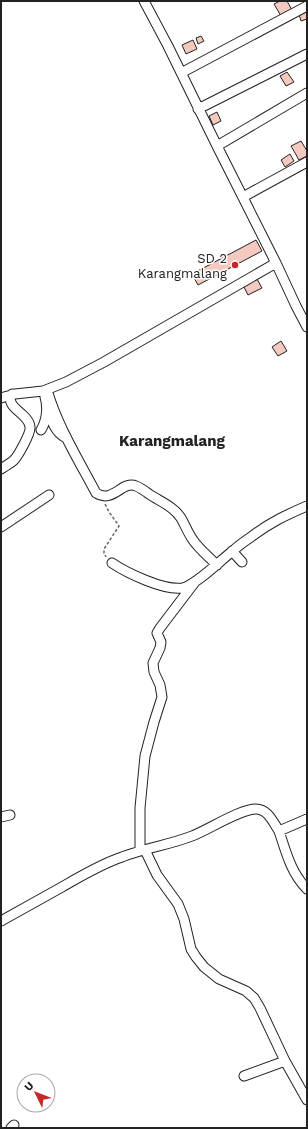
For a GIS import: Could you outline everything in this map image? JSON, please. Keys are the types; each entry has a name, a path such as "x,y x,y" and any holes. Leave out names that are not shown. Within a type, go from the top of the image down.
{"street":[{"path":"144,1 168,46 307,327"},
{"path":"181,73 307,6"},
{"path":"198,109 307,54"},
{"path":"217,146 307,93"},
{"path":"243,197 307,162"},
{"path":"1,398 14,394 45,391 66,382 104,362 276,263"},
{"path":"45,391 47,406 54,426 61,436 67,439"},
{"path":"45,391 67,439 96,493 103,496 110,495 131,485 138,487 173,509 182,520 195,543 217,564"},
{"path":"1,469 18,456 30,430 27,419 10,403 10,398 14,394"},
{"path":"41,430 45,424 47,406"},
{"path":"1,527 50,495"},
{"path":"112,563 142,579 167,586 181,588 186,587 272,522 307,506"},
{"path":"232,551 242,562"},
{"path":"194,582 157,634 161,640 160,648 153,663 154,672 160,685 162,697 146,756 140,808 143,851 178,904 184,919 192,949 196,957 204,967 219,979 246,991 254,998 285,1061 307,1100"},
{"path":"1,921 84,874 121,857 190,837 239,813 254,809 261,810 268,814 279,831 292,866 300,880 307,888"},
{"path":"279,831 307,819"},
{"path":"244,1076 285,1061"}],"path":[{"path":"103,496 109,512 119,526 104,551 106,557 112,563"}],"building":[{"path":"280,1 287,1 292,10 281,16 274,4"},
{"path":"307,12 307,19 301,21 299,14"},
{"path":"201,36 204,41 198,44 196,38"},
{"path":"193,40 197,49 186,54 182,45"},
{"path":"287,72 294,82 286,86 280,76"},
{"path":"217,112 221,121 213,125 209,116"},
{"path":"301,141 307,151 307,156 299,160 291,146"},
{"path":"290,154 294,161 285,167 281,160"},
{"path":"256,240 262,251 198,285 192,274"},
{"path":"257,279 262,288 248,295 244,287"},
{"path":"281,341 287,351 278,356 272,347"}],"place":[{"name":"SD 2 Karangmalang","path":"235,265"}],"district":[{"name":"Karangmalang","path":"172,441"}]}
